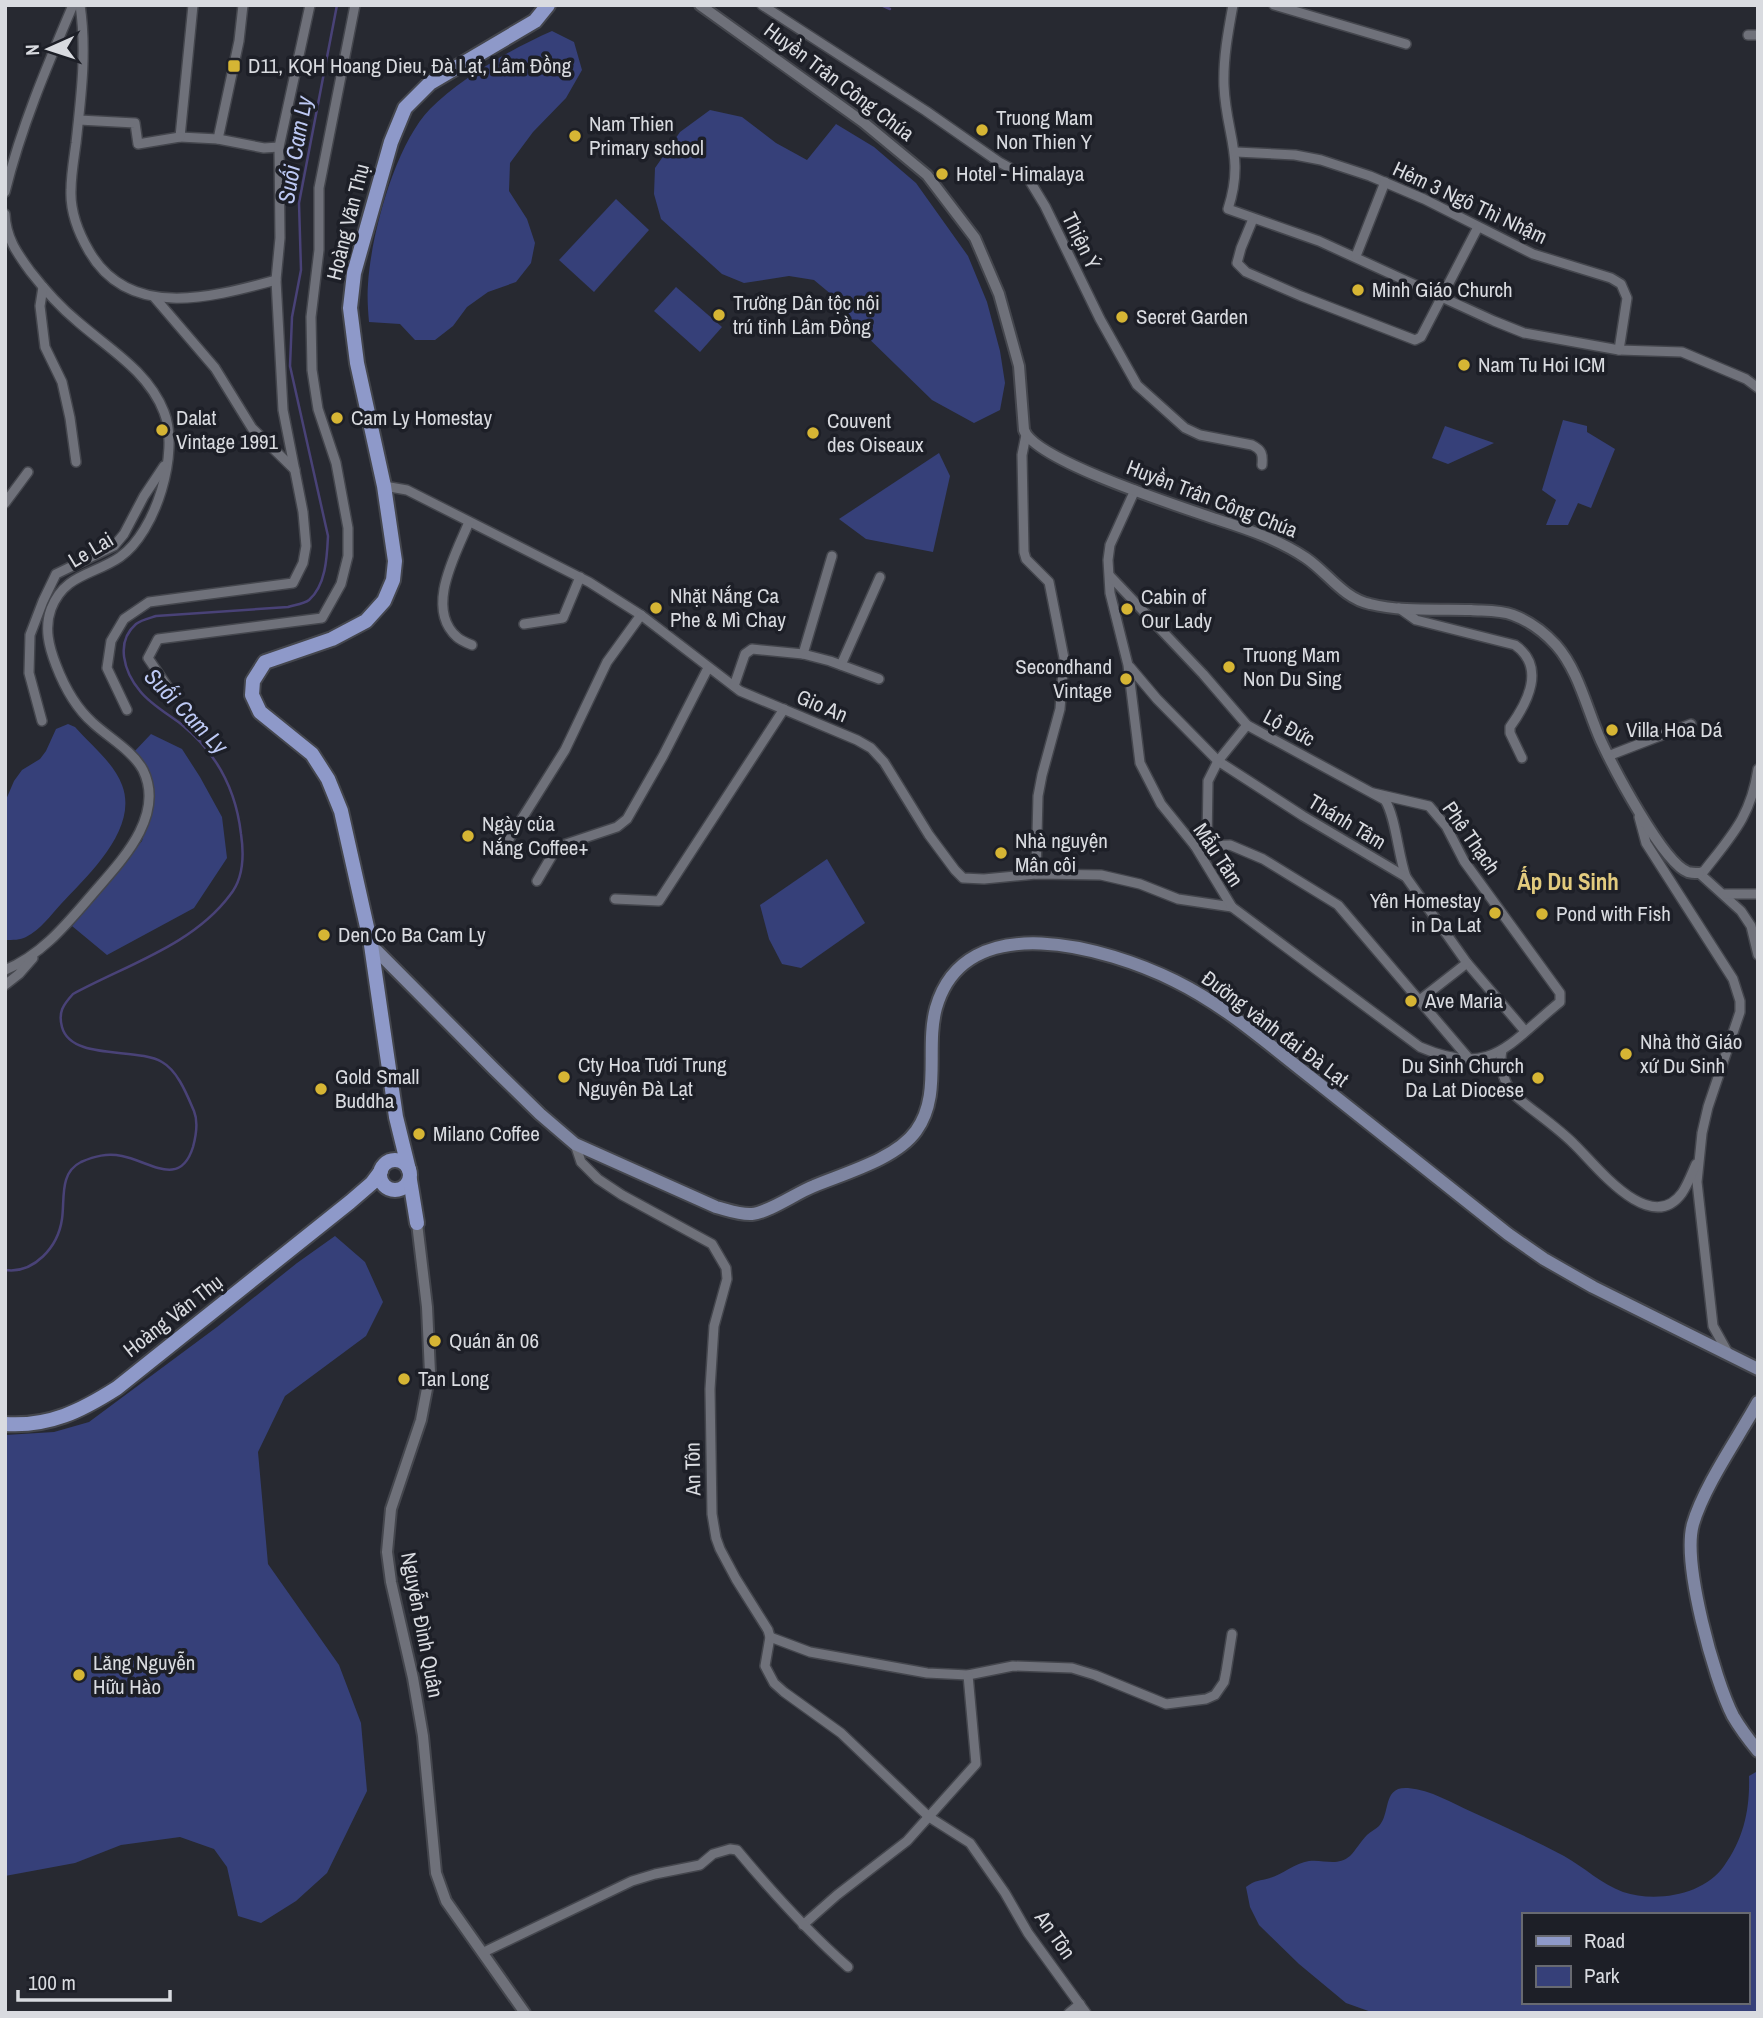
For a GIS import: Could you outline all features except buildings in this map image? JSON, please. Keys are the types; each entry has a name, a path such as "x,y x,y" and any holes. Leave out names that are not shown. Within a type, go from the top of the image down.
{"main road":[{"name":"Hoàng Văn Thụ","path":"417,1223 397,1117 371,945 341,811 328,779 312,754 260,712 252,695 253,681 265,662 332,639 366,621 384,601 393,580 395,561 384,486 357,363 350,308 354,273 391,142 405,108 430,83 535,21 548,5"},
{"name":"Đường vành đai Đà Lạt","path":"575,1143 716,1207 740,1214 760,1212 898,1149 915,1133 927,1113 936,1007 951,979 966,962 986,951 1010,944 1035,943 1076,948 1157,972 1213,1002 1526,1247 1592,1287 1758,1369"},
{"name":"An Tôn","path":"371,945 540,1114 575,1143"},
{"name":"Hoàng Văn Thụ","path":"5,1424 40,1424 64,1418 86,1408 117,1388 372,1183 384,1167 394,1142 397,1117"},
{"path":"391,1189 403,1188 409,1175 402,1162 397,1161 384,1167 382,1181 391,1189 406,1201 417,1223"},
{"name":"Hoàng Văn Thụ","path":"350,1202 374,1190 391,1189"},
{"path":"1758,1402 1705,1496 1692,1526 1690,1552 1698,1601 1715,1667 1733,1715 1758,1751"}],"street":[{"path":"5,192 13,157 73,5"},
{"path":"80,5 85,37 71,192 79,234 95,261 126,288 155,298 201,298 276,280"},
{"path":"180,138 192,5"},
{"path":"218,139 239,41 243,5"},
{"path":"127,710 107,668 111,641 124,619 149,601 293,583 303,563 306,547 303,512 283,410 276,280 281,238 279,147 310,5"},
{"path":"322,618 341,584 348,556 348,537 336,463 318,409 312,370 311,317 318,250 318,188 355,5"},
{"name":"Huyền Trân Công Chúa","path":"700,5 863,122 928,175 975,238 999,294 1016,347 1026,435 1057,458 1135,490 1278,541 1309,560 1336,586 1367,604 1492,611 1511,614 1536,628 1557,647 1570,668 1608,756 1637,809 1676,863 1688,872 1699,873 1741,911 1751,926 1758,955"},
{"name":"Thiện Ý","path":"762,5 926,111 999,162 1028,178 1045,206 1100,319 1138,385 1185,428 1200,435 1259,448 1262,465"},
{"path":"1233,5 1224,81 1226,108 1236,152 1236,179 1228,209 1319,241 1524,333 1619,350 1682,352 1746,379 1758,388"},
{"path":"1274,5 1406,44"},
{"path":"79,120 135,123 138,144 180,138 218,139 264,148 279,147"},
{"name":"Hẻm 3 Ngô Thì Nhậm","path":"1236,152 1295,155 1321,160 1424,199 1533,254 1611,278 1620,284 1627,299 1619,350"},
{"path":"1356,257 1385,182"},
{"name":"Le Lai","path":"5,215 13,249 43,287 75,319 136,369 154,391 165,414 170,441 163,485 153,513 139,537 121,556 83,574 62,589 50,611 47,643 63,684 90,721 130,755 142,769 149,791 146,813 137,839 121,862 53,939 5,970"},
{"path":"1253,219 1237,263 1246,272 1415,340 1421,337 1478,227"},
{"path":"43,287 40,306 45,347 62,382 76,462"},
{"path":"155,298 215,368 252,428 295,471"},
{"path":"1026,435 1022,455 1024,552 1026,559 1049,582 1063,659 1060,709 1038,796 1035,874"},
{"path":"42,720 29,673 30,635 56,574 114,546 167,462"},
{"path":"5,503 28,472"},
{"name":"Gio An","path":"384,486 407,490 580,577 641,615 734,686 871,748 902,788 929,835 963,877 984,879 1035,874 1101,875 1140,884 1178,899 1231,907"},
{"name":"Mẫu Tâm","path":"1135,490 1110,545 1108,560 1110,593 1128,665 1140,763 1161,804 1195,846 1231,907 1420,1047 1437,1054 1471,1060 1484,1059 1502,1050 1525,1031"},
{"path":"469,522 445,581 442,597 450,627 457,637 472,645"},
{"path":"803,654 832,556"},
{"name":"Lộ Đức","path":"1110,576 1203,674 1247,725 1385,800 1390,808 1406,877"},
{"path":"524,624 563,618 580,577"},
{"path":"841,665 880,577"},
{"path":"1398,607 1416,620 1445,629 1501,640 1526,652 1532,669 1531,684 1510,727 1510,733 1522,758"},
{"path":"501,852 565,750 607,662 641,615"},
{"path":"322,618 332,639"},
{"path":"167,686 148,658 158,639 322,618"},
{"path":"734,686 746,654 752,649 803,654 879,679"},
{"name":"Thánh Tâm","path":"1128,665 1218,761 1303,816 1406,877 1467,962 1525,1031"},
{"path":"537,881 557,847 617,827 627,819 708,668"},
{"path":"615,899 659,901 784,709"},
{"path":"1608,756 1691,724"},
{"path":"1207,844 1208,780 1218,761 1247,725"},
{"path":"1699,873 1704,871 1747,813 1758,769"},
{"name":"Phê Thạch","path":"1373,793 1429,806 1446,826 1465,861 1560,993 1560,1002 1525,1031"},
{"path":"1637,809 1646,843 1714,948 1732,979 1740,1001 1740,1012 1708,1107 1697,1182 1713,1326 1728,1353"},
{"path":"1195,846 1230,845 1263,859 1338,905 1471,1060"},
{"path":"1725,894 1758,894"},
{"path":"5,985 19,974 38,951"},
{"path":"1421,999 1467,962"},
{"path":"1502,1050 1501,1068 1511,1092 1574,1143 1601,1172 1636,1202 1657,1206 1671,1203 1681,1194 1699,1156"},
{"name":"An Tôn","path":"575,1143 581,1162 598,1179 712,1244 726,1269 727,1279 714,1326 710,1389 712,1514 720,1549 768,1630 770,1637 765,1666 774,1682 841,1733 929,1817 970,1843 1005,1893 1028,1933 1083,2008"},
{"name":"Nguyễn Đình Quân","path":"417,1223 427,1307 430,1373 421,1420 391,1509 387,1552 391,1582 414,1678 423,1736 436,1873 446,1901 525,2013"},
{"path":"770,1637 810,1653 927,1673 968,1675 1013,1666 1072,1668 1166,1704 1196,1701 1215,1695 1224,1682 1232,1634"},
{"path":"803,1925 907,1841 975,1764 968,1675"},
{"path":"484,1952 632,1881 700,1865 713,1854 730,1849 737,1850 803,1925 848,1967"},
{"path":"1069,2013 1083,2008"}],"green space":[{"path":"552,31 574,42 582,70 566,98 533,132 510,163 509,191 527,219 535,243 531,263 516,282 488,292 467,307 453,326 435,340 415,340 400,324 369,322 368,284 374,241 396,167 417,125 442,97 471,75"},
{"path":"710,110 742,117 776,143 807,160 836,124 874,147 916,183 968,256 987,302 1005,383 1000,410 974,423 932,400 859,329 832,295 814,280 789,276 744,283 722,274 661,219 654,194 655,168 680,132"},
{"path":"616,199 649,230 594,292 559,260"},
{"path":"676,287 722,327 700,352 654,311"},
{"path":"1563,420 1587,426 1587,432 1615,449 1591,508 1578,503 1568,525 1546,525 1556,500 1542,490"},
{"path":"1445,426 1494,443 1448,464 1432,458"},
{"path":"939,453 950,476 933,552 866,539 839,519"},
{"path":"68,724 75,727 101,754 118,777 125,802 123,818 117,834 97,865 45,922 26,937 5,940 5,802 22,770 40,759 56,729"},
{"path":"151,734 182,749 200,777 222,817 227,858 194,908 107,955 72,926 142,841 150,813 152,779 133,753"},
{"path":"827,859 865,923 801,968 782,964 769,939 760,905"},
{"path":"335,1236 365,1262 383,1302 366,1336 285,1396 258,1452 268,1564 339,1665 361,1723 367,1791 327,1873 296,1901 261,1923 238,1916 227,1867 214,1849 180,1837 121,1845 75,1863 5,1876 5,1435 54,1432 89,1422"},
{"path":"1756,1772 1758,2013 1374,2013 1346,2003 1299,1964 1259,1925 1250,1907 1246,1887 1304,1862 1335,1862 1350,1856 1383,1821 1394,1791 1408,1788 1441,1797 1530,1839 1623,1892 1650,1897 1678,1894 1704,1884 1724,1866 1741,1834 1748,1800 1749,1776"}],"waterway":[{"name":"Suối Cam Ly","path":"5,1270 26,1268 50,1248 60,1229 66,1180 69,1173 81,1162 117,1155 172,1170 187,1160 193,1147 196,1129 194,1111 173,1071 162,1062 151,1058 78,1045 68,1038 62,1027 61,1013 73,994 158,952 197,927 230,895 242,866 242,842 229,787 204,747 181,724 149,700 134,683 124,657 129,631 138,623 156,616 288,607 309,600 322,579 328,536 290,366 292,317 301,270 299,203 337,5"},
{"path":"881,5 890,9"}],"place":[{"name":"D11, KQH Hoang Dieu, Đà Lạt, Lâm Đồng","path":"234,66"},
{"name":"Truong Mam Non Thien Y","path":"982,130"},
{"name":"Nam Thien Primary school","path":"575,136"},
{"name":"Hotel - Himalaya","path":"942,174"},
{"name":"Minh Giáo Church","path":"1358,290"},
{"name":"Trường Dân tộc nội trú tỉnh Lâm Đồng","path":"719,315"},
{"name":"Secret Garden","path":"1122,317"},
{"name":"Nam Tu Hoi ICM","path":"1464,365"},
{"name":"Cam Ly Homestay","path":"337,418"},
{"name":"Dalat Vintage 1991","path":"162,430"},
{"name":"Couvent des Oiseaux","path":"813,433"},
{"name":"Nhặt Nắng Ca Phe & Mì Chay","path":"656,608"},
{"name":"Cabin of Our Lady","path":"1127,609"},
{"name":"Truong Mam Non Du Sing","path":"1229,667"},
{"name":"Secondhand Vintage","path":"1126,679"},
{"name":"Villa Hoa Dá","path":"1612,730"},
{"name":"Ngày của Nắng Coffee+","path":"468,836"},
{"name":"Nhà nguyện Mân côi","path":"1001,853"},
{"name":"Yên Homestay in Da Lat","path":"1495,913"},
{"name":"Pond with Fish","path":"1542,914"},
{"name":"Den Co Ba Cam Ly","path":"324,935"},
{"name":"Ave Maria","path":"1411,1001"},
{"name":"Nhà thờ Giáo xứ Du Sinh","path":"1626,1054"},
{"name":"Cty Hoa Tươi Trung Nguyên Đà Lạt","path":"564,1077"},
{"name":"Du Sinh Church Da Lat Diocese","path":"1538,1078"},
{"name":"Gold Small Buddha","path":"321,1089"},
{"name":"Milano Coffee","path":"419,1134"},
{"name":"Quán ăn 06","path":"435,1341"},
{"name":"Tan Long","path":"404,1379"},
{"name":"Lăng Nguyễn Hữu Hào","path":"79,1675"}],"district":[{"name":"Ấp Du Sinh","path":"1568,882"}]}
